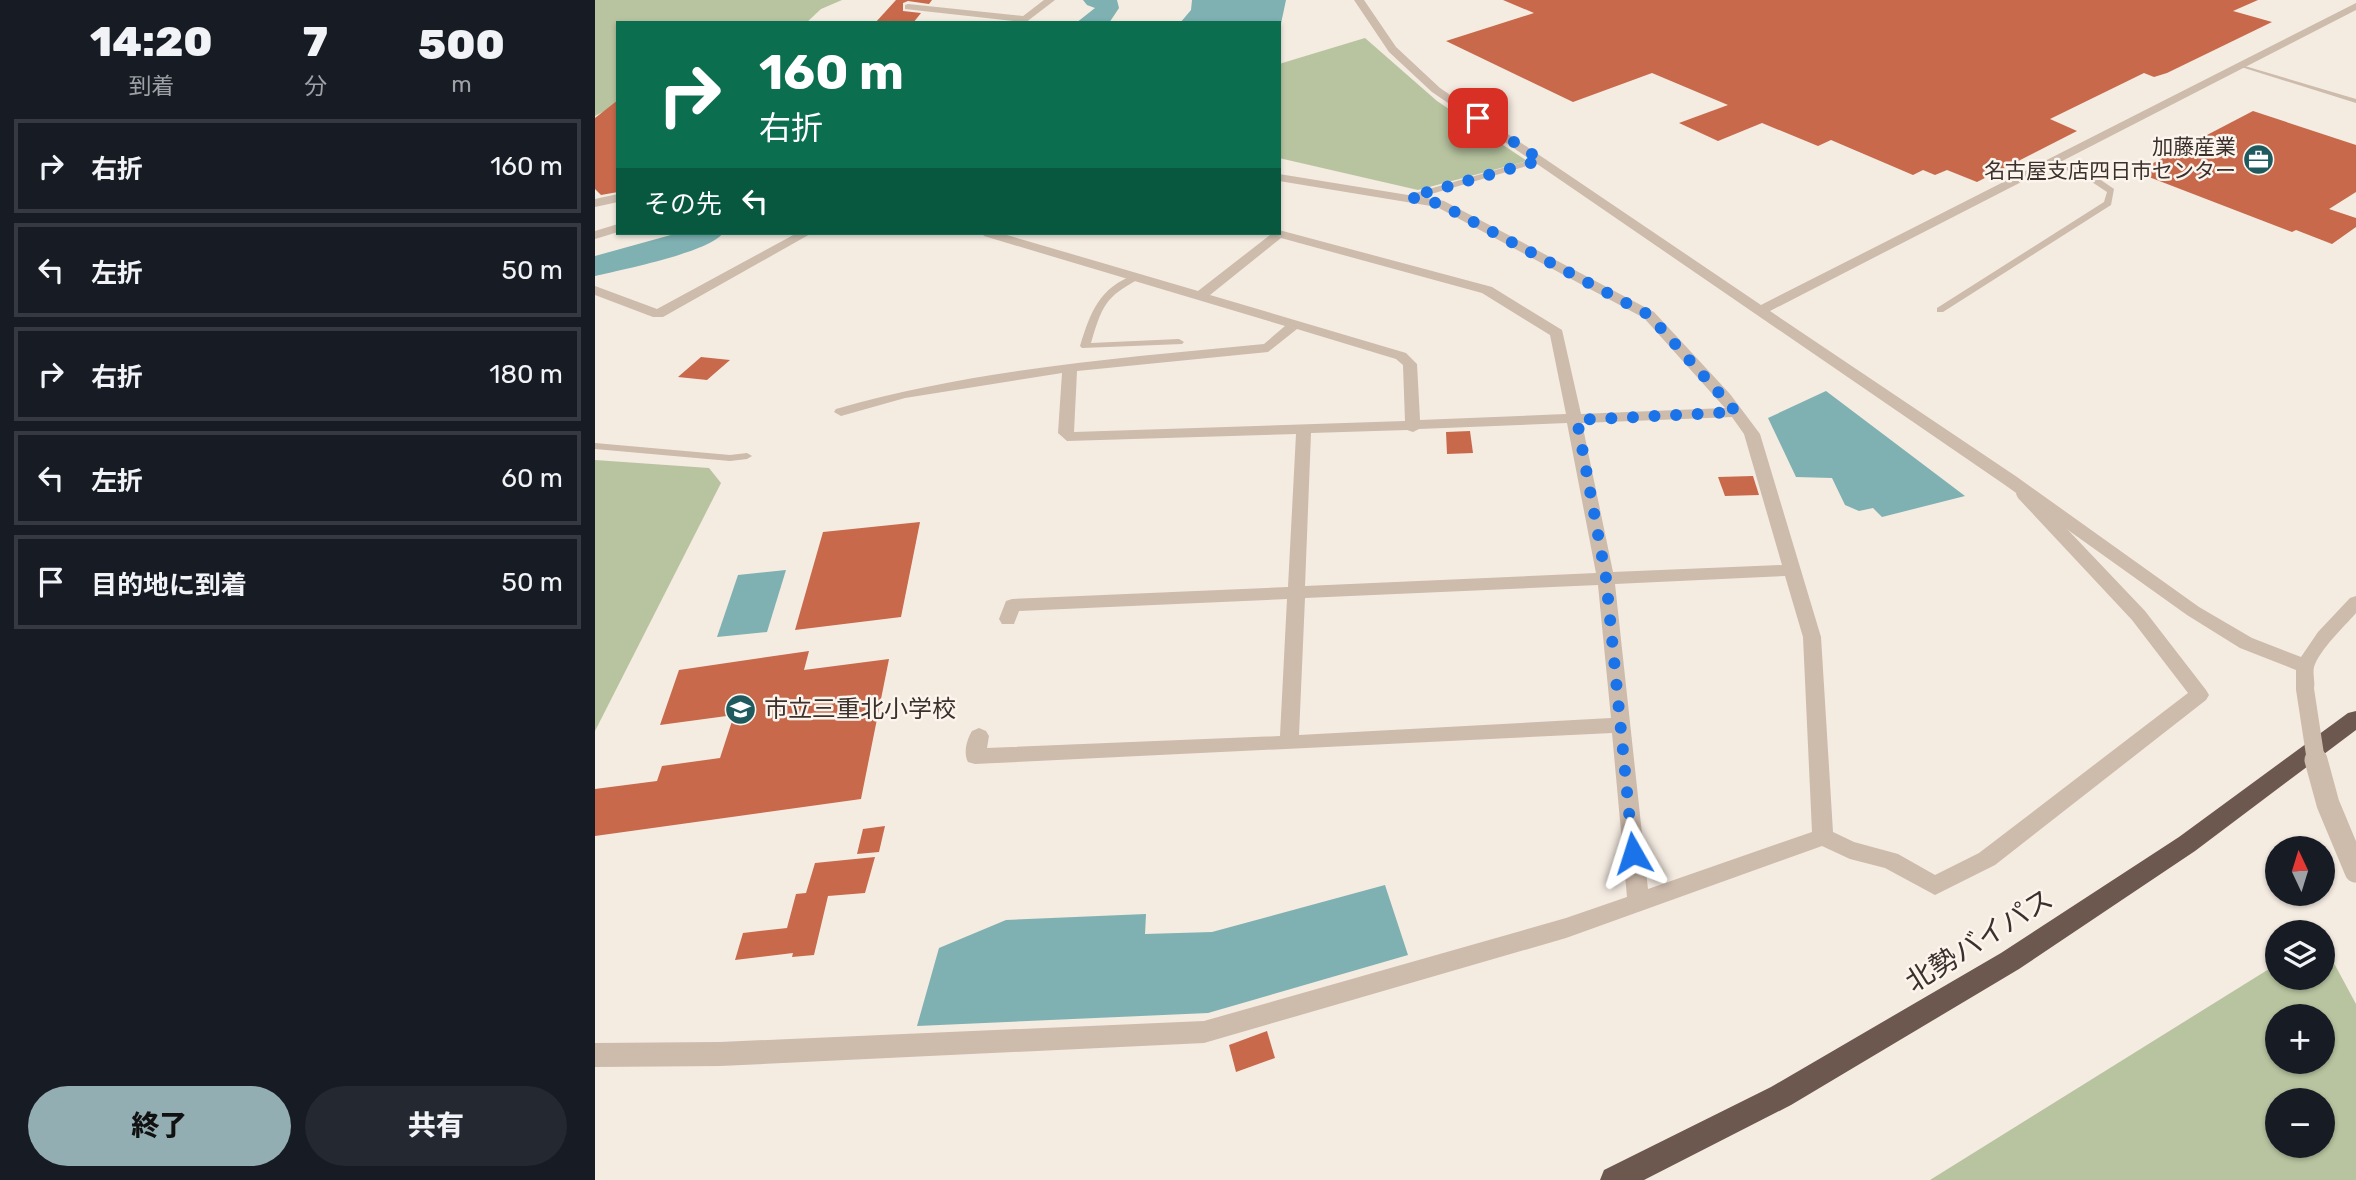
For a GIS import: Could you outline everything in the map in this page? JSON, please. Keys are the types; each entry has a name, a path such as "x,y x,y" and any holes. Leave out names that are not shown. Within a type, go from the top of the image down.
{"highway":[{"name":"北勢バイパス","path":"1614,1180 1781,1096 2010,961 2187,845 2356,719"}],"street":[{"path":"1021,21 1036,0"},
{"path":"908,7 1021,21 1050,0"},
{"path":"1359,0 1376,33 1416,75 2011,481 2193,611 2246,643 2305,666"},
{"path":"1761,310 2356,6"},
{"path":"1410,197 1541,160"},
{"path":"1281,177 1440,204 1649,315 1736,412 1752,434 1812,636 1823,837"},
{"path":"595,203 616,198"},
{"path":"595,235 616,229"},
{"path":"1281,234 1487,290 1557,333 1577,420 1606,578 1639,904"},
{"path":"595,290 658,313 802,235"},
{"path":"997,235 1401,356 1410,364 1413,426"},
{"path":"1200,296 1275,235"},
{"path":"841,412 903,394 1070,367 1268,348 1294,325"},
{"path":"1070,367 1066,433 1072,438 1736,412"},
{"path":"1289,743 1304,430"},
{"path":"595,1055 720,1054 1204,1032 1566,928 1823,837 1850,850 1889,860 1935,886 1987,859 2199,695 2184,671 2116,588 2011,481"},
{"path":"1008,619 1012,605 1791,570"},
{"path":"2356,602 2324,637 2305,666 2311,746 2320,786 2334,826 2356,871"},
{"path":"979,736 975,756 1620,725"}],"lane":[{"path":"2240,65 2356,101"},
{"path":"1940,310 2108,203 2111,191 2092,177 2054,161"},
{"path":"1136,277 1113,289 1100,302 1085,346 1179,342"},
{"path":"595,446 730,457 747,456"}],"green space":[{"path":"595,0 842,0 821,9 808,21 616,21 616,105 595,116"},
{"path":"1365,38 1437,101 1527,161 1418,190 1281,158 1281,63"},
{"path":"595,460 709,468 721,483 595,731"},
{"path":"2335,965 2356,1004 2356,1180 1930,1180 2265,971 2265,990 2335,990"}],"water":[{"path":"1192,0 1286,0 1281,24 1281,21 1182,21 1191,10"},
{"path":"1826,391 1965,496 1882,517 1873,508 1859,511 1845,505 1832,478 1796,477 1768,418"},
{"path":"786,570 767,632 717,637 738,575"},
{"path":"1385,885 1408,955 1208,1013 917,1026 939,948 1006,920 1146,914 1145,934 1212,932"}],"building":[{"path":"896,0 932,0 929,4 908,1 903,3 903,11 921,13 915,21 877,21"},
{"path":"1503,0 2258,0 2233,11 2272,22 2167,73 2154,77 2144,73 2050,119 2077,131 1977,182 1947,170 1935,175 1923,170 1913,175 1831,140 1818,146 1762,123 1718,141 1679,123 1728,105 1652,73 1573,102 1446,41 1534,13"},
{"path":"616,102 616,192 601,195 595,189 595,118"},
{"name":"加藤産業 名古屋支店四日市センター","path":"2253,111 2356,145 2356,192 2329,209 2356,218 2356,227 2332,244 2296,230 2292,232 2136,172"},
{"path":"701,357 730,360 707,380 678,377"},
{"path":"1470,431 1473,453 1447,454 1446,432"},
{"path":"1753,476 1759,495 1725,496 1718,477"},
{"path":"920,522 901,617 795,630 823,532"},
{"path":"809,651 804,670 889,659 861,799 595,836 595,789 657,781 662,766 720,758 734,715 660,725 679,670"},
{"path":"885,826 879,852 857,854 863,829"},
{"path":"875,857 865,893 828,896 814,955 792,957 793,953 735,960 743,933 787,928 796,894 806,893 815,863"},
{"path":"1267,1031 1275,1058 1236,1072 1229,1045"}],"waterway":[{"path":"1093,21 1102,17 1108,4 1095,0"},
{"path":"595,266 672,246 702,235"}],"place":[{"name":"加藤産業 名古屋支店四日市センター","path":"2259,159"},
{"name":"市立三重北小学校","path":"741,709"}],"route":[{"path":"1478,118 1541,160 1410,197 1440,204 1649,315 1736,412 1577,420 1606,578 1633,853"}]}
